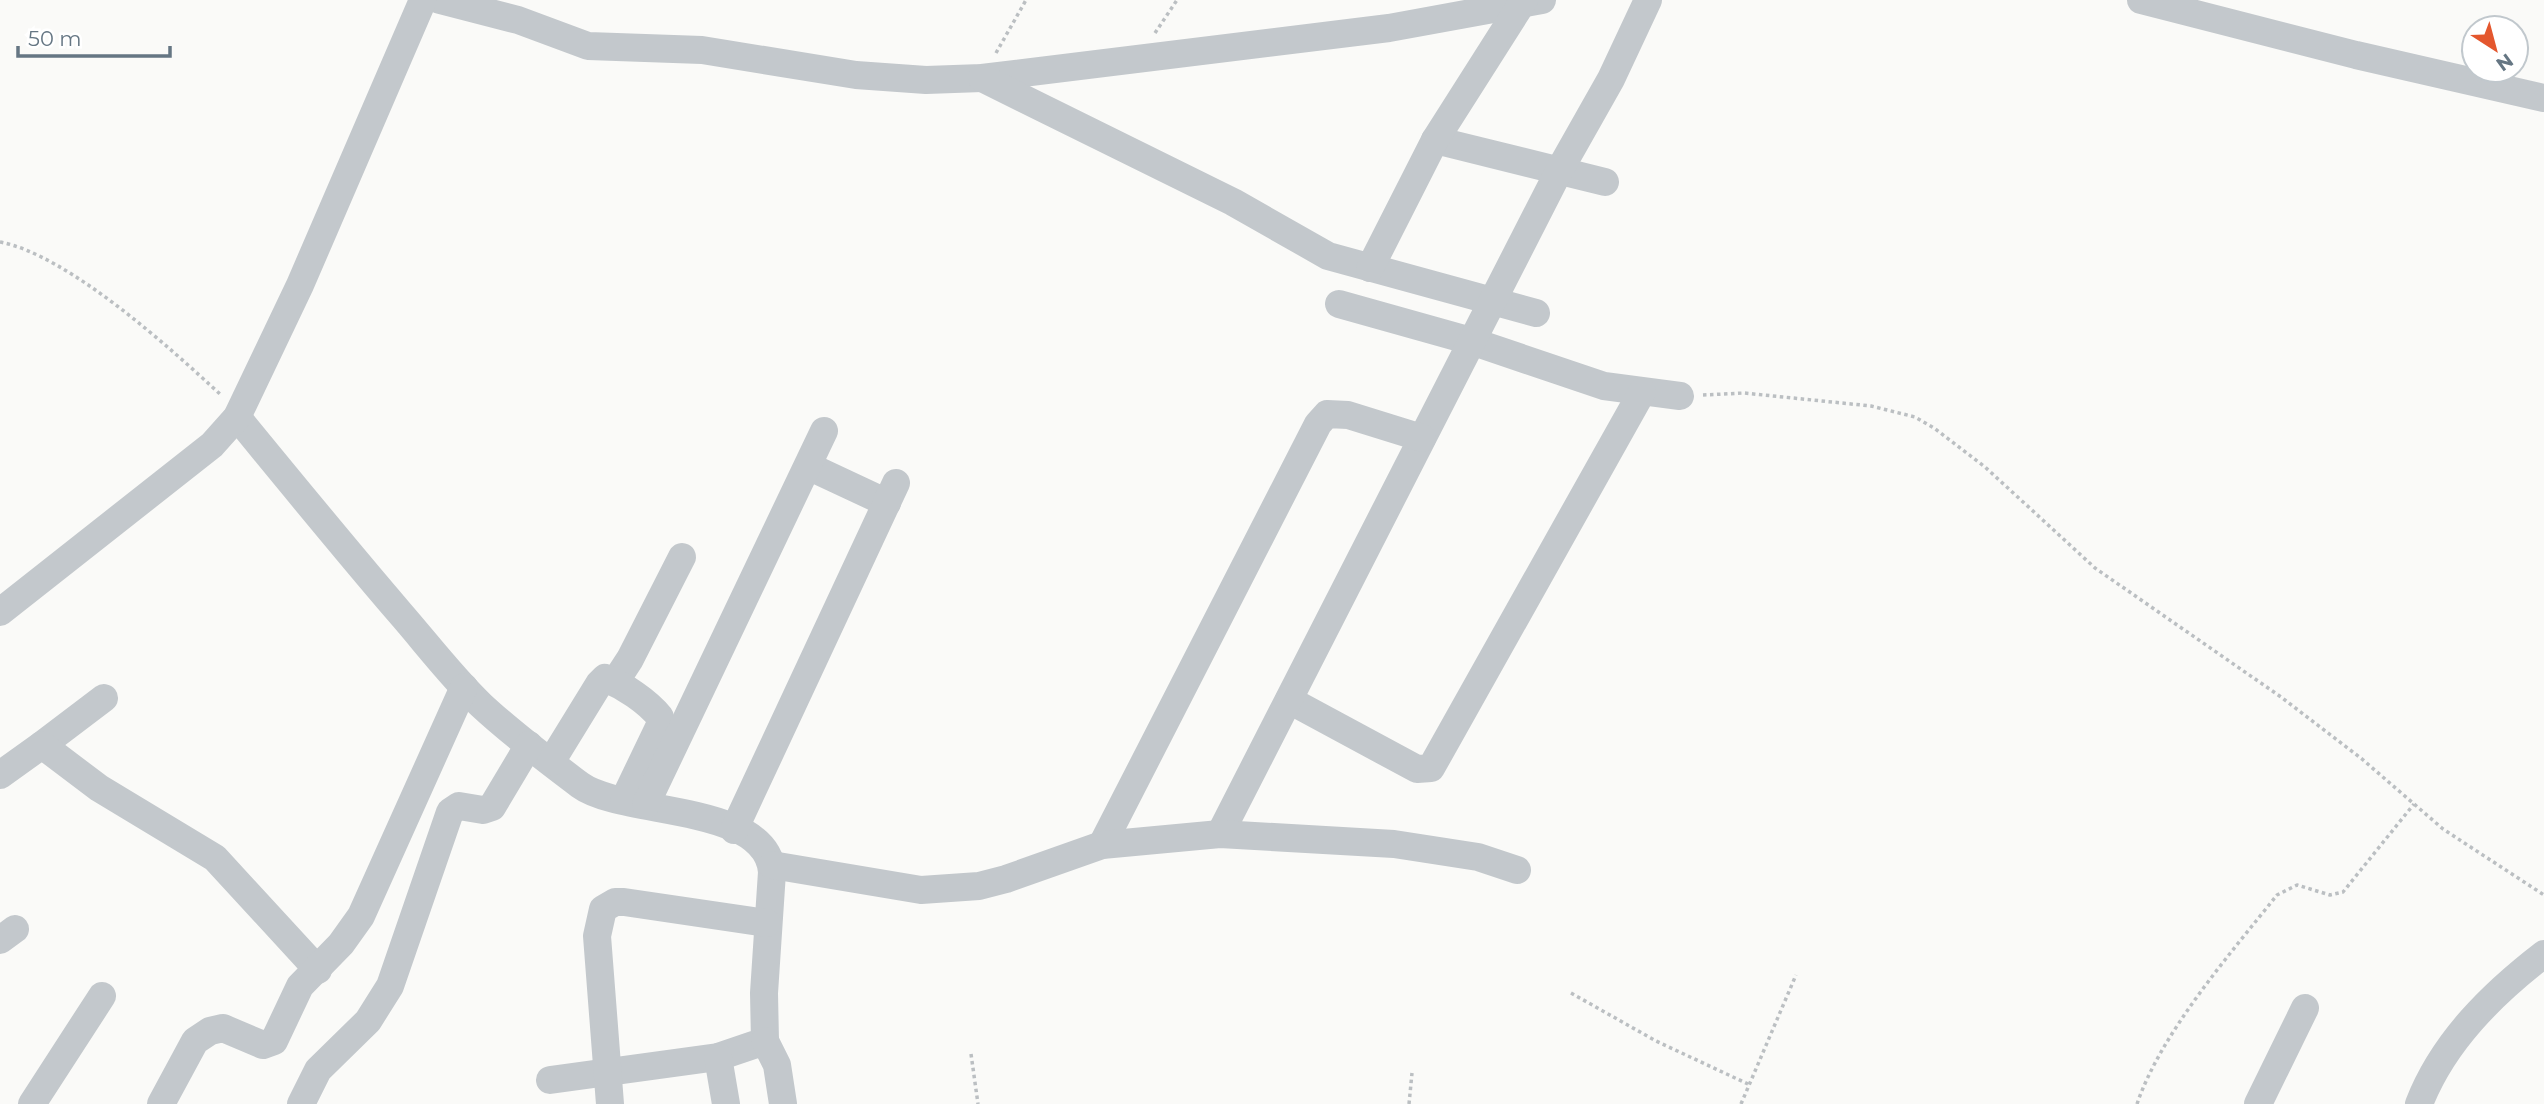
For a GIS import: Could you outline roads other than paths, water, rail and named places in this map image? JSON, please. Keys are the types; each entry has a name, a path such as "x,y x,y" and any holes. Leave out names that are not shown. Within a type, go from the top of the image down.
{"street":[{"path":"0,612 212,445 237,417 300,285 423,0"},
{"path":"440,0 507,16 588,46 702,50 856,75 915,79 982,78 1389,29 1529,1"},
{"path":"1220,834 1492,300 1559,171 1611,79 1648,0"},
{"path":"2141,0 2356,55 2544,98"},
{"path":"1370,268 1435,140 1529,1"},
{"path":"982,78 1233,202 1328,256 1536,313"},
{"path":"1435,140 1605,182"},
{"path":"1339,304 1471,341 1604,386 1680,396"},
{"path":"1289,700 1417,769 1431,768 1642,392"},
{"path":"1102,845 1318,424 1327,414 1348,415 1422,438"},
{"path":"237,417 464,687 540,753 584,788 599,795 695,814 762,844 772,866 765,1041 777,1065 783,1104"},
{"path":"635,802 824,431"},
{"path":"734,830 891,493 807,466"},
{"path":"615,682 630,659 682,558"},
{"path":"301,1104 318,1070 368,1021 390,986 450,812 458,806 483,810 492,807 606,678 660,717 660,725 635,802"},
{"path":"161,1104 195,1041 210,1031 223,1028 268,1045 274,1041 300,986 318,970 361,916 464,687"},
{"path":"4,764 42,745 104,698"},
{"path":"42,745 99,788 215,858 318,970"},
{"path":"772,866 921,891 979,886 1102,845 1220,834 1394,844 1478,857 1517,870"},
{"path":"610,1104 597,936 599,916 607,905 624,902 768,923"},
{"path":"2419,1104 2441,1056 2486,1005 2544,954"},
{"path":"32,1104 102,996"},
{"path":"2258,1104 2305,1008"},
{"path":"550,1080 718,1057 765,1041"},
{"path":"718,1057 726,1104"}]}
